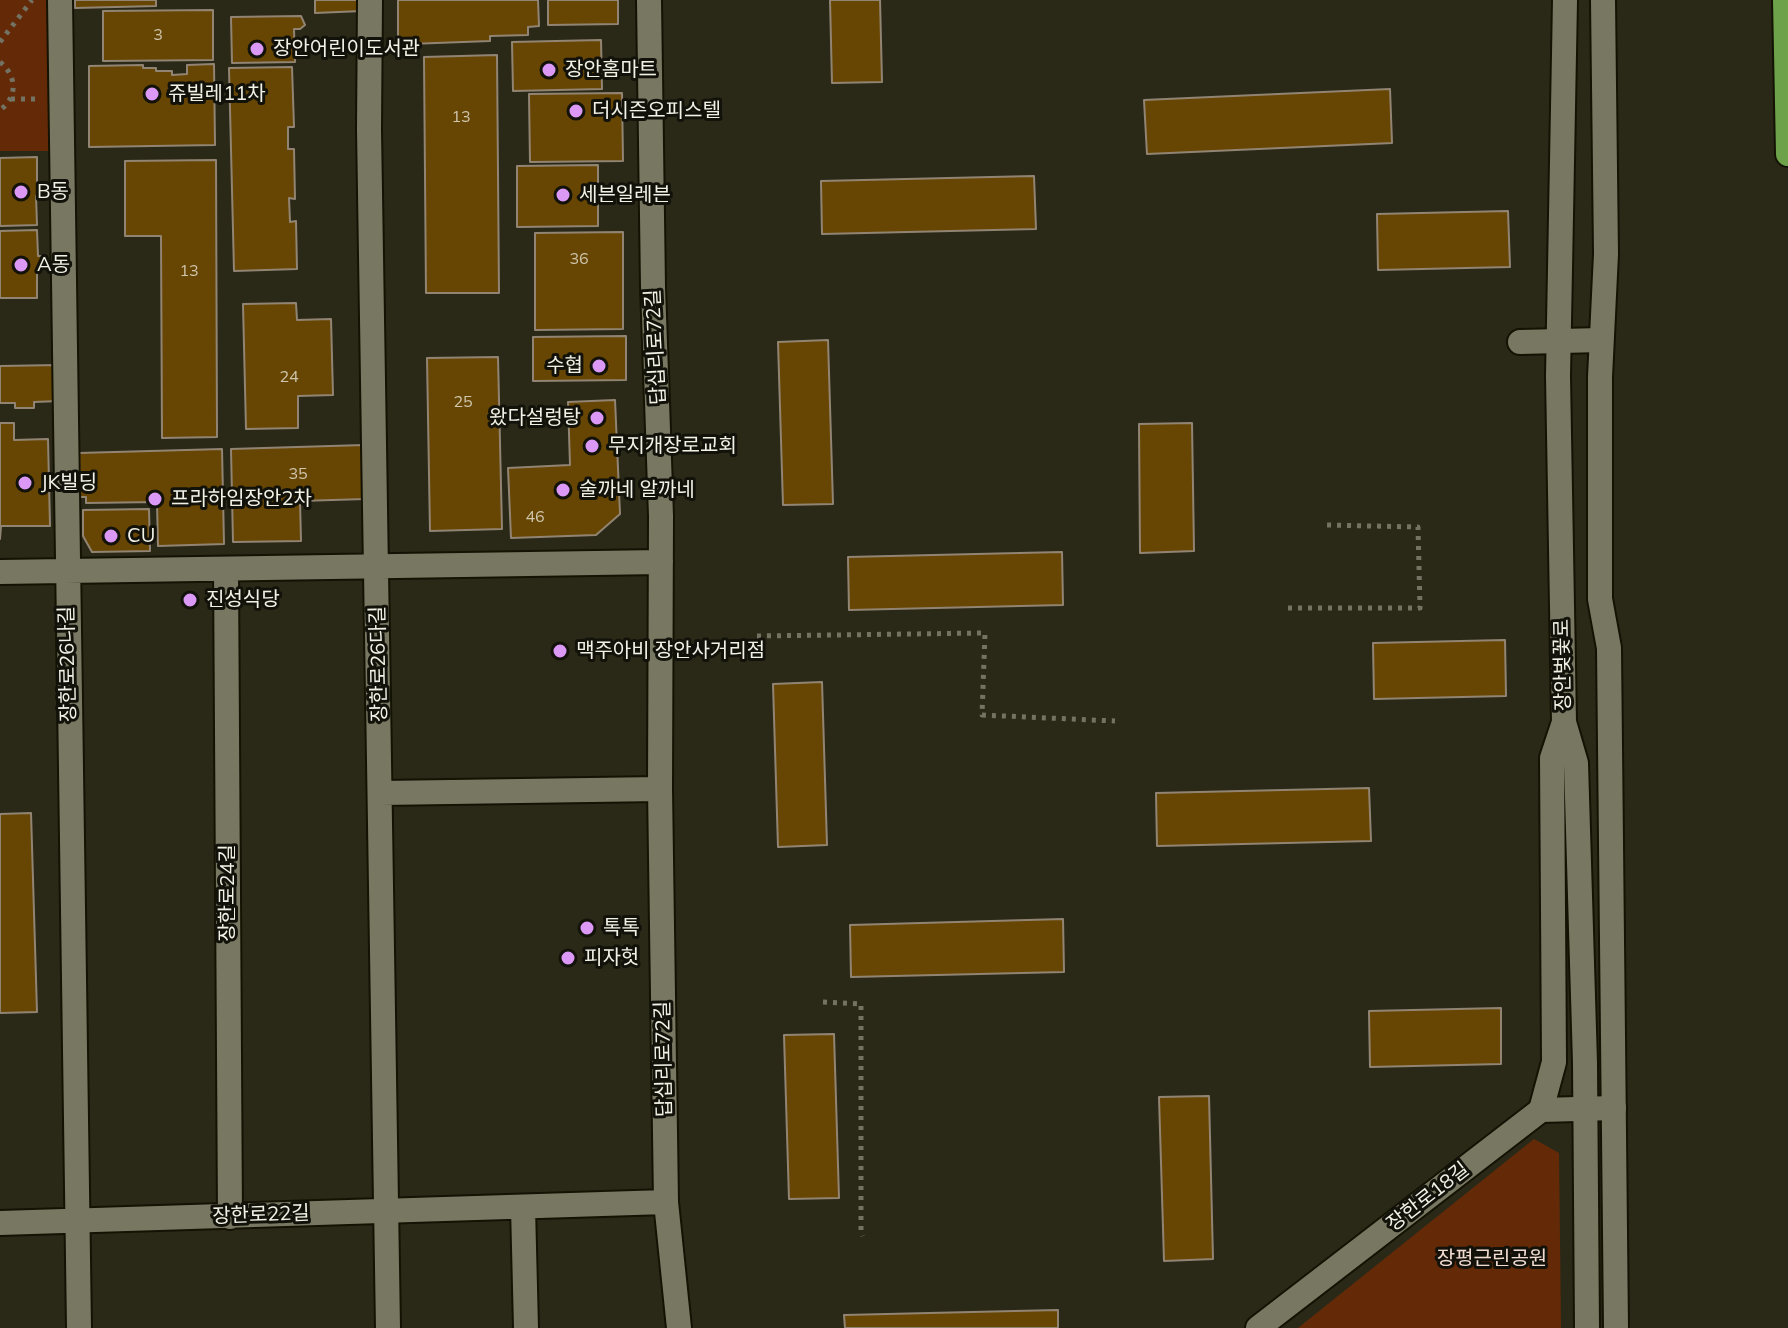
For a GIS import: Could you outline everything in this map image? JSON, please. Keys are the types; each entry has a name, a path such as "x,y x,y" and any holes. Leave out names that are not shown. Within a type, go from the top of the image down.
{"highway":[{"path":"1785,0 1788,154"}],"street":[{"name":"장한로26나길","path":"60,0 79,1328"},
{"name":"장한로26다길","path":"370,0 388,1328"},
{"name":"답십리로72길","path":"649,0 661,562 660,789 666,1202 679,1328"},
{"name":"장안벚꽃로","path":"1565,0 1559,341 1564,722 1576,763 1587,1328"},
{"name":"장안벚꽃로","path":"1603,0 1606,254 1601,340 1600,599 1609,648 1616,1328"},
{"path":"1520,342 1601,340"},
{"path":"0,572 661,562"},
{"name":"장한로24길","path":"226,569 230,1217"},
{"path":"1564,722 1552,758 1554,1062 1541,1110 1614,1108"},
{"path":"381,793 660,789"},
{"name":"장한로18길","path":"1258,1328 1541,1110"},
{"name":"장한로22길","path":"0,1223 666,1202"},
{"path":"523,1207 526,1328"}],"path":[{"path":"0,42 32,0"},
{"path":"0,62 13,77 14,88 11,99 0,110"},
{"path":"1288,608 1420,608 1418,527 1326,525"},
{"path":"757,636 985,633 982,715 1115,721"},
{"path":"823,1002 861,1004 863,1236"}],"green space":[{"path":"0,0 57,0 58,151 0,151"},
{"name":"장평근린공원","path":"1534,1139 1559,1153 1561,1328 1298,1328"}],"building":[{"path":"75,0 156,0 156,6 75,8"},
{"path":"315,0 362,0 362,11 315,13"},
{"path":"398,0 538,0 539,26 528,27 528,35 490,36 490,41 409,44 409,39 398,40"},
{"path":"548,0 618,0 618,24 548,25"},
{"path":"830,0 880,0 882,82 832,83"},
{"path":"213,10 213,60 103,61 103,11"},
{"path":"301,16 305,25 294,29 295,62 232,63 231,17"},
{"path":"601,40 602,89 513,91 512,42"},
{"path":"497,55 499,293 426,293 424,57"},
{"name":"쥬빌레11차","path":"214,64 215,145 89,147 89,66 143,65 143,68 156,68 156,71 172,71 172,75 187,74 187,65"},
{"path":"292,67 294,127 288,127 288,149 294,149 295,199 289,198 290,222 296,221 297,269 234,271 229,68"},
{"path":"1390,89 1392,143 1147,154 1144,100"},
{"name":"더시즌오피스텔","path":"622,93 623,161 530,162 529,94"},
{"name":"B동","path":"37,157 37,183 42,183 42,196 36,196 37,225 0,226 0,158"},
{"path":"216,160 217,437 162,438 161,236 125,236 125,161"},
{"path":"598,165 598,226 517,227 517,166"},
{"path":"1034,176 1036,229 822,234 821,181"},
{"path":"1508,211 1510,267 1378,270 1377,214"},
{"name":"A동","path":"37,230 38,256 43,256 43,269 37,269 37,298 0,298 0,231"},
{"path":"623,232 623,329 535,330 535,233"},
{"path":"296,303 297,320 331,319 333,395 298,396 298,428 246,429 243,304"},
{"path":"626,336 626,380 533,381 533,337"},
{"path":"828,340 833,504 783,505 778,342"},
{"path":"498,357 502,529 430,531 427,358"},
{"path":"59,365 59,401 34,402 34,408 15,408 15,403 0,403 0,366"},
{"path":"615,400 620,514 596,535 511,538 508,468 570,465 568,402"},
{"name":"JK빌딩","path":"0,423 14,423 14,440 48,439 50,526 1,526 0,539"},
{"path":"1192,423 1194,551 1140,553 1139,424"},
{"path":"364,445 365,499 300,501 301,541 233,542 231,449"},
{"name":"프라하임장안2차","path":"222,449 224,544 158,546 157,502 86,503 86,497 80,497 79,453"},
{"path":"149,509 150,551 92,552 83,536 83,510"},
{"path":"1062,552 1063,605 849,610 848,557"},
{"path":"1505,640 1506,696 1374,699 1373,643"},
{"path":"822,682 827,845 778,847 773,684"},
{"path":"1369,788 1371,841 1157,846 1156,793"},
{"path":"31,813 37,1012 0,1013 0,814"},
{"path":"1063,919 1064,972 851,977 850,925"},
{"path":"1501,1008 1501,1064 1370,1067 1369,1011"},
{"path":"834,1034 839,1198 789,1199 784,1035"},
{"path":"1209,1096 1213,1259 1164,1261 1159,1097"},
{"path":"1058,1310 1058,1328 845,1328 844,1315"}],"place":[{"name":"장안어린이도서관","path":"257,49"},
{"name":"장안홈마트","path":"549,70"},
{"name":"쥬빌레11차","path":"152,94"},
{"name":"더시즌오피스텔","path":"576,111"},
{"name":"B동","path":"21,192"},
{"name":"세븐일레븐","path":"563,195"},
{"name":"A동","path":"21,265"},
{"name":"수협","path":"599,366"},
{"name":"왔다설렁탕","path":"597,418"},
{"name":"무지개장로교회","path":"592,446"},
{"name":"JK빌딩","path":"25,483"},
{"name":"술까네 알까네","path":"563,490"},
{"name":"프라하임장안2차","path":"155,499"},
{"name":"CU","path":"111,536"},
{"name":"진성식당","path":"190,600"},
{"name":"맥주아비 장안사거리점","path":"560,651"},
{"name":"톡톡","path":"587,928"},
{"name":"피자헛","path":"568,958"}]}
